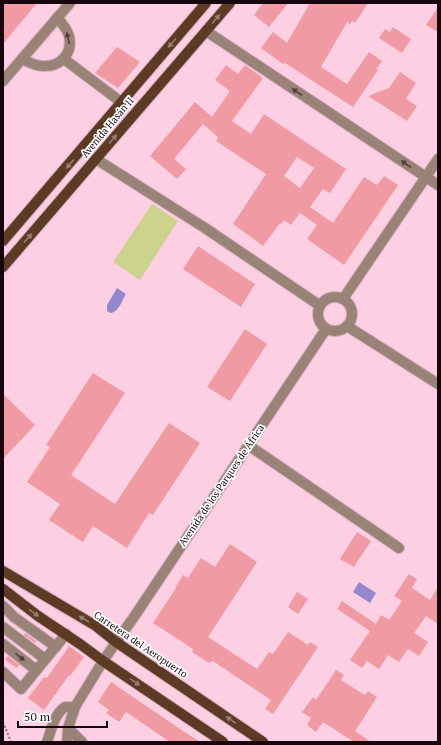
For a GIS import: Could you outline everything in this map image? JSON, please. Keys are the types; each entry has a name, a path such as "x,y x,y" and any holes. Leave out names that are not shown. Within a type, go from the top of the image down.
{"main road":[{"name":"Avenida Hasán II","path":"3,241 206,3"},
{"name":"Avenida Hasán II","path":"3,267 230,3"},
{"name":"Carretera del Aeropuerto","path":"3,571 96,626 116,642 263,742"},
{"path":"3,586 16,579"},
{"path":"3,589 38,616 223,742"}],"street":[{"path":"3,81 70,3"},
{"path":"22,59 38,66 43,66 55,65 64,59 67,55 70,42 63,25 57,18"},
{"path":"206,30 438,185"},
{"path":"64,59 121,102"},
{"path":"96,159 205,228 319,305"},
{"path":"343,299 438,159"},
{"path":"336,296 343,299 349,304 352,312 351,319 344,329 330,331 323,327 318,321 317,313 319,305 325,300 336,296"},
{"path":"347,326 438,384"},
{"name":"Avenida de los Parques de África","path":"67,742 68,728 75,707 103,661 326,329"},
{"path":"248,445 399,548"},
{"path":"3,606 56,647"},
{"path":"3,626 46,659"},
{"path":"3,672 21,689 66,634"},
{"path":"3,644 36,670"},
{"path":"47,742 60,710 65,707 75,707"},
{"path":"68,728 82,742"}],"path":[{"path":"3,722 11,742"}],"green space":[{"path":"152,204 178,221 140,280 113,262"}],"shaded area":[{"path":"117,288 126,294 118,309 110,313 107,311 107,305"},
{"path":"359,582 376,593 370,603 353,592"}],"building":[{"path":"3,3 37,3 3,44"},
{"path":"263,3 288,3 269,27 254,15"},
{"path":"310,3 368,3 355,23 352,21 350,24 347,22 321,67 347,84 369,52 382,61 376,69 378,70 353,107 285,63 283,64 261,48 273,32 287,43"},
{"path":"438,7 438,32 426,25"},
{"path":"393,27 411,39 402,53 379,38 385,29 390,32"},
{"path":"117,47 140,62 118,88 95,73"},
{"path":"226,65 238,74 245,65 263,78 232,121 251,134 264,114 346,169 330,193 323,189 310,207 333,223 364,177 377,185 384,176 398,185 344,265 307,239 317,225 300,213 291,225 284,220 281,224 280,223 263,246 233,224 266,174 216,141 218,137 203,124 174,159 186,169 177,179 150,156 195,102 212,117 230,91 215,80","holes":["297,157 314,168 300,188 284,176"]},
{"path":"400,72 416,83 406,99 417,106 407,121 368,96 389,88"},
{"path":"198,246 255,284 241,307 183,269"},
{"path":"245,329 267,344 230,401 207,387"},
{"path":"93,373 125,393 71,475 115,504 169,423 200,443 153,515 149,513 127,548 93,526 83,542 49,520 60,504 27,482 50,447 46,445"},
{"path":"3,394 35,425 3,459"},
{"path":"357,532 371,541 354,567 340,559"},
{"path":"230,544 257,562 208,637 257,669 269,652 273,654 288,632 308,645 310,642 318,647 273,714 265,709 271,700 213,661 209,663 192,652 193,649 153,623 183,575 188,578 201,558 215,567"},
{"path":"409,574 417,579 412,588 430,600 438,587 438,624 426,616 414,633 428,642 419,656 408,649 399,662 388,655 379,669 367,661 362,668 350,660 370,631 337,609 342,601 376,624 381,615 389,620 402,601 394,596"},
{"path":"297,592 308,599 298,614 288,607"},
{"path":"25,633 36,641 35,643 24,635"},
{"path":"69,646 84,657 44,710 28,698 44,677 47,678"},
{"path":"8,656 19,665 17,668 5,660"},
{"path":"336,670 344,675 341,680 365,695 368,691 377,697 355,731 371,742 354,742 323,722 316,732 307,725 311,718 302,712 313,697 316,700"},
{"path":"111,682 200,742 170,742 126,712 119,722 106,713 109,710 98,702"}]}
